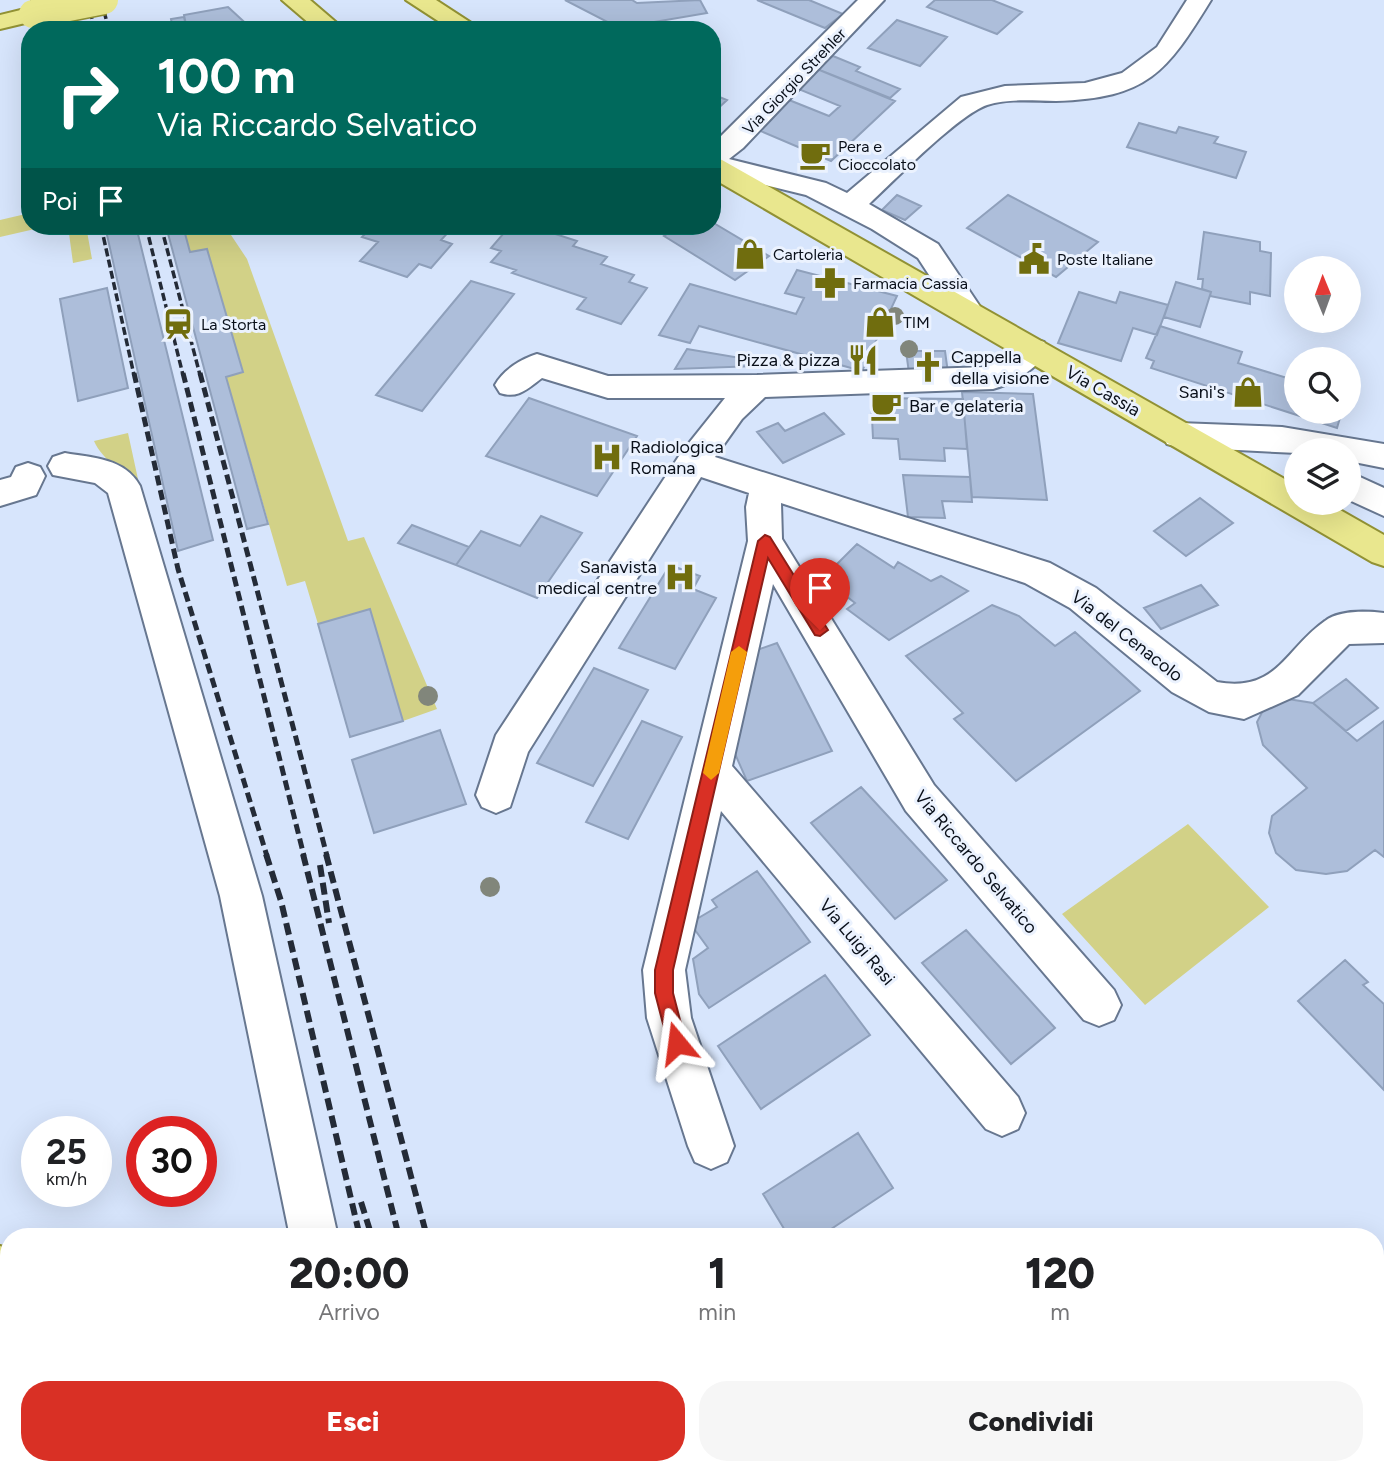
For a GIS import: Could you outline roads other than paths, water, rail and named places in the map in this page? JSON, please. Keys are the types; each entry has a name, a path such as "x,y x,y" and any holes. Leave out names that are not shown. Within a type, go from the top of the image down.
{"main road":[{"path":"1,21 104,0"},
{"path":"294,0 321,21"},
{"path":"418,0 454,21"},
{"name":"Via Cassia","path":"721,169 1384,552"},
{"path":"721,196 795,213"}],"street":[{"name":"Via Giorgio Strehler","path":"721,153 737,140 751,122 872,0"},
{"path":"849,206 961,107 978,97 997,93 1102,91 1122,85 1161,58 1199,0"},
{"path":"721,166 816,189 928,251 970,314"},
{"path":"511,385 537,365 608,387 757,386 993,378 1032,350"},
{"path":"496,795 510,747 693,462 731,411 757,386"},
{"path":"1246,434 1284,451"},
{"path":"1179,435 1246,434 1334,445 1384,456"},
{"name":"Via del Cenacolo","path":"693,462 920,537 984,553 1037,573 1083,598 1185,681 1209,696 1244,703 1286,684 1339,630 1371,626 1384,628"},
{"path":"31,478 104,472 124,486 211,801 242,896 312,1228"},
{"name":"Via Riccardo Selvatico","path":"767,487 763,507 765,541 920,798 1098,1005"},
{"path":"1361,491 1384,503"},
{"path":"711,1146 669,1018 664,970 765,541"},
{"name":"Via Luigi Rasi","path":"711,770 1003,1113"}],"railway":[{"path":"49,0 54,21"},
{"path":"87,0 93,21"},
{"path":"101,0 107,21"},
{"path":"103,235 134,375"},
{"path":"148,235 183,375"},
{"path":"163,235 200,375"},
{"path":"134,373 178,569 267,856"},
{"path":"183,373 304,856"},
{"path":"200,373 327,856"},
{"path":"266,854 281,901 358,1228"},
{"path":"303,854 397,1228"},
{"path":"326,854 425,1228"},
{"path":"320,865 329,923"},
{"path":"361,1202 369,1228"}],"place":[{"name":"Pera e Cioccolato","path":"815,155"},
{"name":"Cartoleria","path":"750,254"},
{"name":"Poste Italiane","path":"1034,259"},
{"name":"Farmacia Cassia","path":"830,283"},
{"name":"TIM","path":"880,322"},
{"name":"La Storta","path":"178,324"},
{"name":"Pizza & pizza","path":"863,360"},
{"name":"Cappella della visione","path":"928,367"},
{"name":"Sani's","path":"1248,392"},
{"name":"Bar e gelateria","path":"886,406"},
{"name":"Radiologica Romana","path":"607,457"},
{"name":"Sanavista medical centre","path":"680,577"}]}
